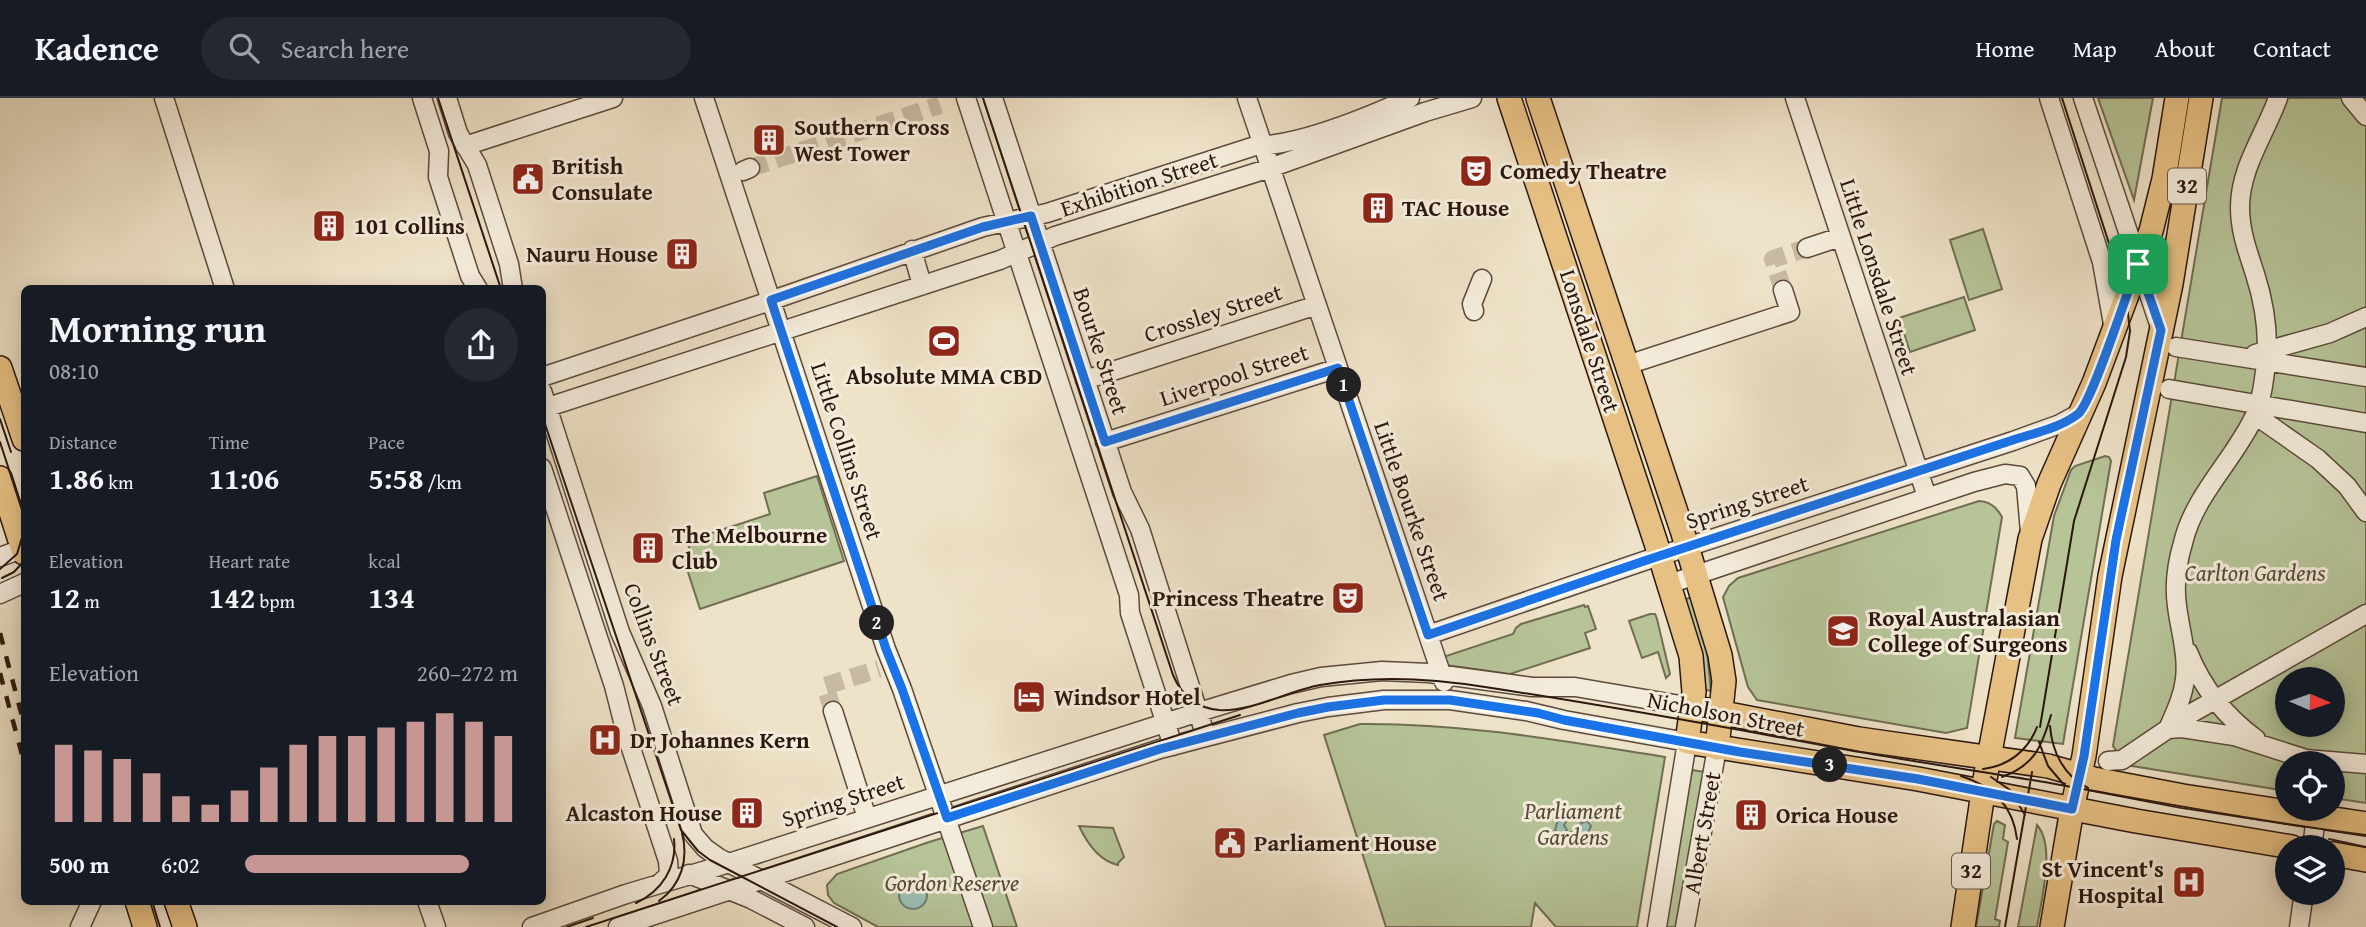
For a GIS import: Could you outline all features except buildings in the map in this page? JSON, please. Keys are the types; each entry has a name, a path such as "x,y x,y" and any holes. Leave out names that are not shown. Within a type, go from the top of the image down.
{"main road":[{"name":"Lonsdale Street","path":"1508,98 1669,584"},
{"name":"Lonsdale Street","path":"1538,98 1696,575"},
{"name":"32","path":"1964,927 1983,792 2030,539 2049,484 2114,330 2160,200 2177,98"},
{"name":"32","path":"2052,927 2080,775 2116,540 2169,339 2201,98"},
{"path":"1554,234 1580,225"},
{"path":"1594,355 1624,356"},
{"path":"0,368 21,430"},
{"path":"0,478 16,552"},
{"name":"Albert Street","path":"1696,575 1722,668 1722,713 1717,748"},
{"name":"Albert Street","path":"1669,584 1693,667 1688,742"},
{"name":"Nicholson Street","path":"1692,707 1849,737 2048,766 2144,789 2275,811"},
{"name":"Nicholson Street","path":"1688,742 1918,779 2275,844"},
{"name":"Nicholson Street","path":"2341,821 2366,824"},
{"path":"2345,856 2366,860"},
{"path":"137,905 145,927"},
{"path":"177,905 185,927"}],"street":[{"path":"164,98 224,285"},
{"path":"422,98 439,151 439,180 470,276 476,285"},
{"path":"447,98 458,133 481,176 509,263 512,285"},
{"path":"465,146 613,98"},
{"name":"Little Collins Street","path":"704,98 781,331 886,667 902,689 984,927"},
{"path":"966,98 1129,595 1130,613 1173,746"},
{"name":"Bourke Street","path":"993,98 1122,492 1140,529 1206,737"},
{"name":"Little Bourke Street","path":"1247,98 1450,700"},
{"name":"Exhibition Street","path":"546,376 912,250 1255,146 1279,145 1375,113 1410,98"},
{"name":"Exhibition Street","path":"546,401 781,331 1017,254 1040,242 1270,168 1425,112 1472,98"},
{"name":"Little Lonsdale Street","path":"1795,98 1927,497"},
{"path":"2049,98 2102,262 2114,330"},
{"path":"2083,98 2138,264 2169,339 2242,357 2266,357 2366,377"},
{"path":"2168,729 2186,678 2176,604 2177,569 2183,540 2196,507 2233,454 2257,409 2266,357 2264,311 2243,237 2240,205 2250,161 2278,98"},
{"path":"2262,133 2292,98"},
{"path":"2351,98 2366,116"},
{"path":"1156,178 1164,201"},
{"path":"1807,248 1840,237"},
{"path":"912,250 922,285"},
{"path":"1474,311 1472,304 1482,279"},
{"path":"1624,356 1790,312 1783,290"},
{"name":"Crossley Street","path":"1085,380 1317,305"},
{"path":"2266,357 2366,317"},
{"name":"Liverpool Street","path":"1105,442 1338,368"},
{"path":"2169,388 2257,409 2366,423"},
{"name":"Collins Street","path":"546,408 620,632 653,706 693,834 705,848 729,863 852,927"},
{"path":"2257,409 2347,485 2366,512"},
{"name":"Spring Street","path":"1428,635 2053,426 2080,413"},
{"path":"1669,584 1927,497 1987,478 2016,474 2026,484 2030,539"},
{"name":"Collins Street","path":"546,480 614,686 626,733 661,840 669,872 666,880 659,884"},
{"path":"2108,761 2122,760 2190,714 2366,614"},
{"path":"2182,636 2194,667 2216,700 2229,716 2262,744"},
{"name":"Nicholson Street","path":"1290,684 1351,673 1382,671 1441,674 1532,687 1575,687 1692,707"},
{"name":"Spring Street","path":"532,927 659,884 1290,684"},
{"name":"Nicholson Street","path":"1206,737 1311,710 1384,700 1450,700 1538,713 1688,742"},
{"path":"833,710 867,818"},
{"path":"2168,729 2215,732 2306,759 2366,764"},
{"path":"619,927 947,818 1206,737"},
{"name":"Albert Street","path":"1657,927 1688,742"},
{"name":"Albert Street","path":"1685,927 1717,748"},
{"name":"Collins Street","path":"661,840 674,865 805,927"},
{"path":"811,906 803,896 802,879 806,870 821,860"},
{"path":"79,927 80,905"},
{"path":"79,927 90,905"},
{"path":"428,905 436,927"},
{"path":"2298,927 2302,905"}],"green space":[{"path":"2098,98 2153,98 2134,200"},
{"name":"Carlton Gardens","path":"2222,98 2366,98 2366,803 2345,800 2345,751 2275,751 2275,789 2126,765 2113,746"},
{"path":"1983,229 2002,289 1969,300 1950,240"},
{"path":"1964,297 1975,330 1910,352 1899,318"},
{"path":"2105,456 2111,461 2063,744 2015,738 2054,516 2071,470 2075,466"},
{"path":"817,476 844,561 700,609 687,569 695,566 687,541 770,514 764,493"},
{"path":"1979,501 1993,506 2002,517 1967,728 1946,733 1757,700 1748,687 1723,597 1729,586 1738,578"},
{"path":"1691,597 1707,652 1711,691 1697,688 1681,601"},
{"path":"1588,606 1596,629 1585,633 1590,648 1510,674 1446,665 1443,657 1513,634 1521,624"},
{"path":"1655,614 1657,619 1670,674 1666,678 1658,652 1642,658 1629,621"},
{"name":"Parliament Gardens","path":"1360,724 1475,730 1665,757 1637,927 1556,927 1535,903 1531,927 1386,927 1324,735"},
{"path":"1692,770 1705,772 1677,927 1664,927"},
{"path":"1997,821 2005,825 2003,839 2008,842 1995,919 2000,921 1999,927 1976,927 1994,824"},
{"path":"2037,825 2046,846 2046,874 2037,927 2018,927"},
{"name":"Gordon Reserve","path":"983,826 1017,927 878,927 834,903 828,895 827,885 837,874"},
{"path":"1079,826 1113,828 1124,857 1118,865 1105,860 1095,850"}],"water":[{"path":"1577,807 1580,812 1578,818 1569,818 1564,825 1568,832 1576,832 1581,823 1587,821 1591,826 1579,842 1574,843 1565,840 1555,830 1562,814"},
{"path":"913,881 923,885 927,895 923,905 913,909 903,905 899,895 903,885"}],"tunnel":[{"path":"750,168 940,105"},
{"path":"1783,290 1773,259 1807,248"},
{"path":"833,711 825,686 879,669"}],"tram line":[{"path":"438,98 500,285"},
{"path":"983,98 1173,675 1180,688 1196,703 1211,709 1231,710 1257,705 1308,688 1341,682 1382,679 1444,681 1617,708 2243,817 2366,835"},
{"path":"2040,727 2074,521 2126,357 2130,331 2126,296 2062,98"},
{"path":"0,419 11,452"},
{"path":"546,427 681,830 698,851 710,860 837,927"},
{"path":"0,442 21,507"},
{"path":"0,569 17,554 21,541"},
{"path":"2,578 14,572 21,564"},
{"path":"586,927 1240,715"},
{"path":"2002,777 2022,767 2036,753 2051,715"},
{"path":"2050,726 2053,745 2061,762 2072,777 2088,788"},
{"path":"1983,769 2001,765 2016,756 2023,750 2037,727"},
{"path":"2039,742 2048,766 2065,786"},
{"path":"2005,927 2032,772"},
{"path":"1961,776 1983,785 2000,799 2011,816 2017,839"},
{"path":"1991,777 2010,790 2025,815"},
{"path":"659,901 678,880 684,862 682,833"},
{"path":"636,903 653,892 666,877 673,859 674,839"},
{"path":"2345,842 2366,847"},
{"path":"153,905 160,927"},
{"path":"567,927 593,918"}],"railway":[{"path":"0,633 21,713"},
{"path":"0,673 21,751"}],"place":[{"name":"Southern Cross West Tower","path":"769,140"},
{"name":"Comedy Theatre","path":"1476,171"},
{"name":"British Consulate","path":"528,179"},
{"name":"TAC House","path":"1378,208"},
{"name":"101 Collins","path":"329,226"},
{"name":"Nauru House","path":"682,254"},
{"name":"Absolute MMA CBD","path":"944,341"},
{"name":"The Melbourne Club","path":"648,548"},
{"name":"Princess Theatre","path":"1348,598"},
{"name":"Royal Australasian College of Surgeons","path":"1843,631"},
{"name":"Windsor Hotel","path":"1029,697"},
{"name":"Dr Johannes Kern","path":"605,740"},
{"name":"Alcaston House","path":"747,813"},
{"name":"Orica House","path":"1751,815"},
{"name":"Parliament House","path":"1230,843"},
{"name":"St Vincent's Hospital","path":"2189,882"}],"route":[{"path":"1031,216 1105,442 1338,368 1428,635 2063,422 2080,413 2101,366 2138,264 2161,330 2145,416 2116,540 2091,715 2072,809 1918,779 1740,752 1538,713 1450,700 1420,699 1354,703 1298,713 1160,749 947,818 886,649 771,300 983,227 1031,216"}]}
